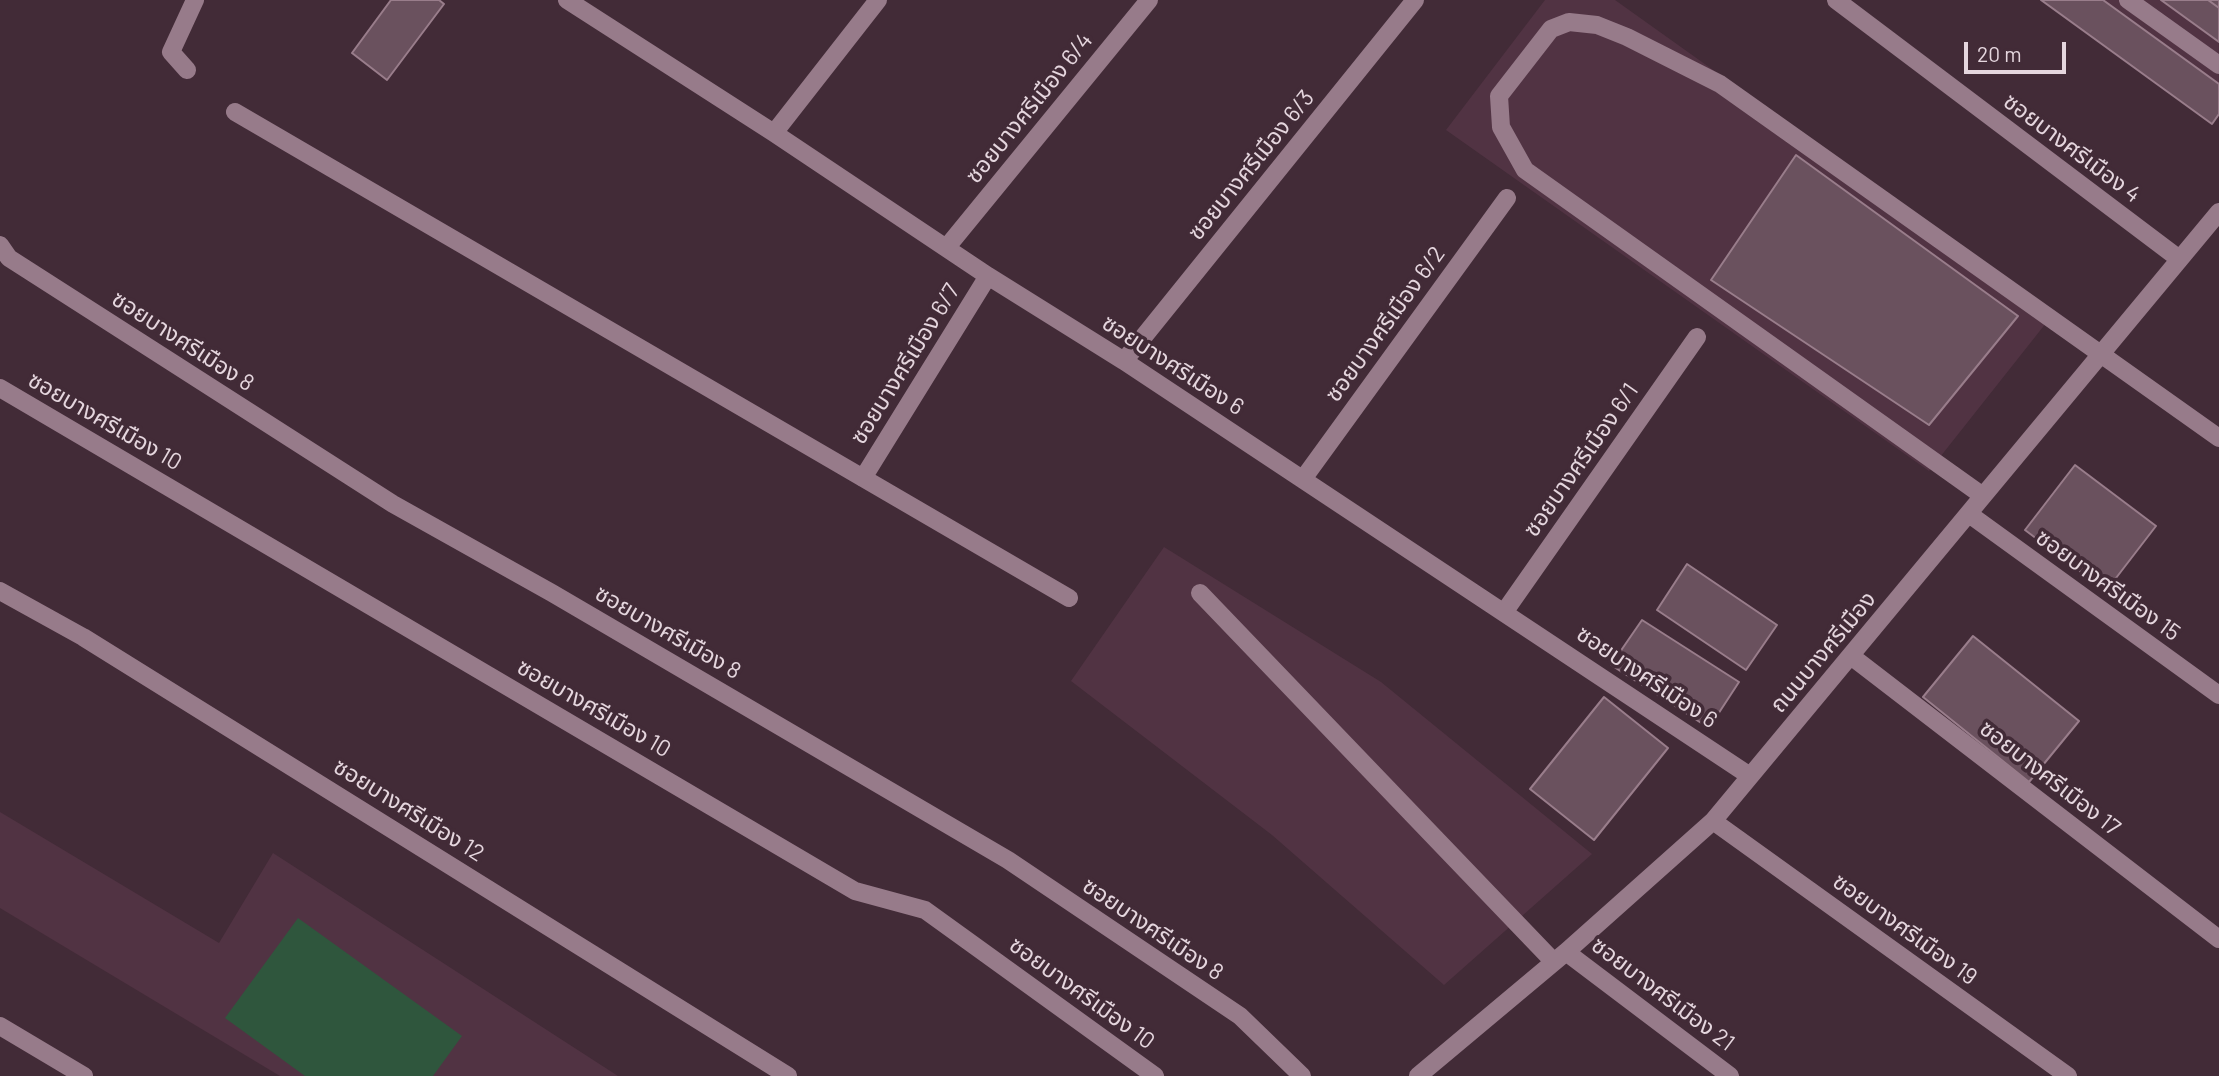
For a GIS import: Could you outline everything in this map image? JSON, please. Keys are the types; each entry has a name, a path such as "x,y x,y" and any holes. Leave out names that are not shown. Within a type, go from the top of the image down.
{"street":[{"path":"187,70 171,52 195,0"},
{"path":"774,133 878,0"},
{"name":"ซอยบางศรีเมือง 6/4","path":"947,247 1149,0"},
{"name":"ซอยบางศรีเมือง 6/3","path":"1124,361 1415,0"},
{"name":"ซอยบางศรีเมือง 4","path":"1836,0 2178,258"},
{"path":"2128,0 2219,65"},
{"name":"ซอยบางศรีเมือง 6","path":"572,1 988,276 1124,361 1505,611 1750,776"},
{"path":"1983,496 1525,170 1501,127 1499,96 1552,29 1569,22 1597,25 1720,84 2219,438"},
{"path":"235,112 1069,598"},
{"name":"ซอยบางศรีเมือง 6/2","path":"1303,479 1507,198"},
{"name":"ถนนบางศรีเมือง","path":"1418,1076 1560,957 1713,821 2178,258 2219,212"},
{"name":"ซอยบางศรีเมือง 8","path":"0,245 9,258 393,505 552,593 1008,860 1240,1016 1302,1076"},
{"name":"ซอยบางศรีเมือง 6/7","path":"863,478 988,276"},
{"name":"ซอยบางศรีเมือง 6/1","path":"1505,611 1697,337"},
{"name":"ซอยบางศรีเมือง 10","path":"0,388 855,891 925,910 1155,1076"},
{"name":"ซอยบางศรีเมือง 15","path":"1969,514 2219,695"},
{"name":"ซอยบางศรีเมือง 12","path":"0,591 83,637 788,1076"},
{"name":"ซอยบางศรีเมือง 21","path":"1199,593 1560,957 1730,1076"},
{"name":"ซอยบางศรีเมือง 17","path":"1851,656 2219,939"},
{"name":"ซอยบางศรีเมือง 19","path":"1713,821 2068,1076"},
{"path":"0,1026 83,1076"}],"shaded area":[{"path":"1545,0 1615,0 2054,313 1929,471 1446,130"},
{"path":"2041,0 2219,0 2219,114 2212,124"},
{"path":"1164,547 1381,682 1592,854 1444,985 1272,835 1071,681"},
{"path":"0,812 219,943 273,853 618,1076 280,1076 0,908"}],"green space":[{"path":"298,918 462,1036 433,1076 305,1076 225,1018"}],"building":[{"path":"391,0 439,0 444,4 387,80 352,53"},
{"path":"2041,0 2103,0 2219,84 2219,114 2212,124"},
{"path":"2161,0 2208,0 2219,8 2219,42"},
{"path":"2208,0 2219,0 2219,8"},
{"path":"1796,155 2018,316 1929,425 1711,280"},
{"path":"2075,465 2156,526 2106,591 2025,530"},
{"path":"1687,564 1777,625 1746,670 1657,610"},
{"path":"1642,620 1739,682 1709,728 1611,665"},
{"path":"1973,636 2079,721 2029,782 1923,697"},
{"path":"1604,697 1668,748 1594,840 1530,789"}]}
